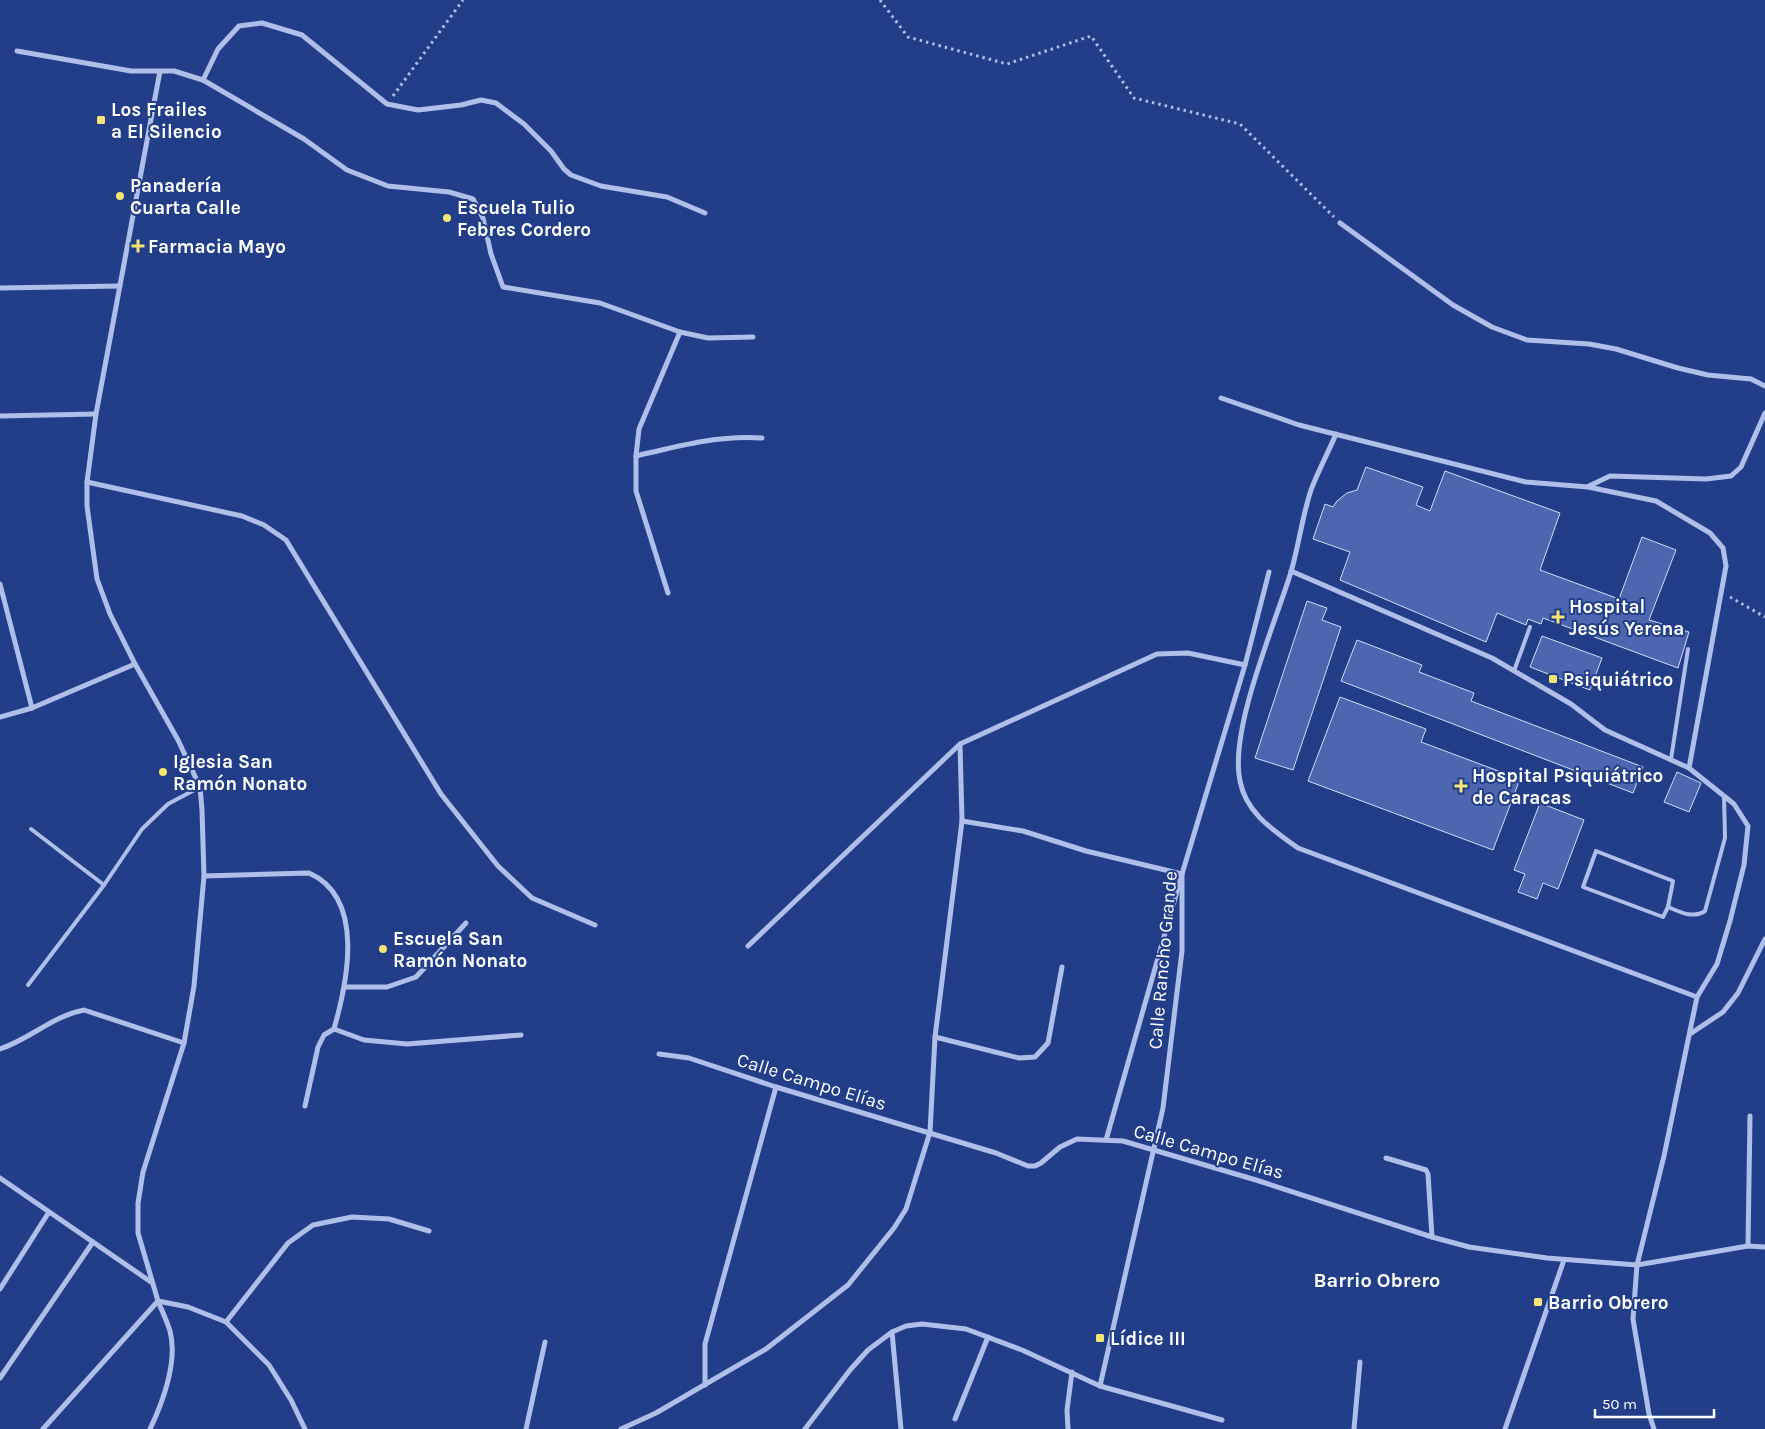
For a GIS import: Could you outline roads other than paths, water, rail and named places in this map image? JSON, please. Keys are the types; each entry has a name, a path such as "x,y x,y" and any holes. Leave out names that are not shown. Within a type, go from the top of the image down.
{"street":[{"path":"203,80 218,49 240,26 262,22 302,34 387,104 418,110 461,105 481,100 496,103 524,124 552,151 564,169 571,175 601,186 667,197 705,213"},
{"path":"17,51 131,71 174,71 203,80 304,139 347,170 388,186 448,192 473,199 483,218 491,254 503,287 600,303 680,332 708,338 753,337"},
{"path":"150,1429 165,1388 170,1361 170,1331 151,1282 138,1233 138,1203 143,1172 184,1043 194,986 204,876 200,787 178,740 135,664 110,614 97,579 86,506 86,482 96,414 160,71"},
{"path":"1340,223 1453,305 1492,327 1527,340 1589,344 1616,349 1678,368 1708,375 1751,379 1765,386"},
{"path":"0,288 120,286"},
{"path":"668,593 636,491 636,456 639,429 680,332"},
{"path":"1220,398 1336,434 1526,482 1588,486 1656,501 1710,533 1723,548 1726,566 1689,768"},
{"path":"1588,486 1610,476 1706,479 1731,476 1740,467 1765,413"},
{"path":"0,416 96,414"},
{"path":"1336,434 1311,490 1291,571 1250,696 1239,757 1239,781 1248,804 1263,822 1298,848 1697,997"},
{"path":"636,456 700,440 738,436 762,438"},
{"path":"86,482 242,516 264,525 286,540 441,794 498,866 532,898 595,925"},
{"path":"1291,571 1492,658 1571,704 1605,730 1689,768 1734,804 1748,826 1744,865 1717,964 1697,997 1664,1156 1637,1265 1633,1319 1649,1414 1654,1429"},
{"name":"Calle Rancho Grande","path":"1100,1386 1163,1108 1182,951 1182,874 1245,665 1269,572"},
{"path":"0,584 32,708"},
{"path":"748,946 960,744 1157,654 1188,653 1245,665"},
{"path":"0,718 32,708 135,664"},
{"path":"621,1429 656,1413 766,1349 848,1285 894,1228 906,1209 930,1132 935,1037 962,821 960,744"},
{"path":"962,821 1023,831 1086,851 1182,874 1106,1140"},
{"path":"204,876 309,874 320,878 341,905 348,927 346,987 334,1029 324,1035 318,1047 305,1106"},
{"path":"346,987 387,988 416,977 466,923"},
{"path":"1690,1034 1723,1012 1738,993 1765,940"},
{"path":"935,1037 1019,1058 1034,1057 1048,1043 1062,967"},
{"path":"0,1049 13,1045 69,1013 84,1010 184,1043"},
{"path":"334,1029 364,1040 407,1044 521,1034"},
{"name":"Calle Campo Elías","path":"659,1054 689,1058 776,1087 930,1132 1028,1166 1041,1164 1060,1148 1078,1139 1123,1141 1256,1180 1432,1237 1469,1247 1564,1260 1637,1265 1748,1246 1765,1247"},
{"path":"705,1385 705,1344 776,1087"},
{"path":"1748,1246 1750,1116"},
{"path":"1386,1158 1426,1170 1428,1174 1432,1237"},
{"path":"0,1178 151,1282"},
{"path":"0,1289 49,1212"},
{"path":"226,1322 288,1243 313,1225 352,1217 389,1219 429,1231"},
{"path":"0,1378 93,1242"},
{"path":"1505,1429 1564,1260"},
{"path":"158,1302 188,1307 226,1322 269,1365 291,1400 305,1429"},
{"path":"43,1429 158,1302"},
{"path":"805,1429 850,1370 868,1350 892,1332 906,1326 922,1324 966,1329 1072,1372 1100,1386 1222,1420"},
{"path":"892,1332 901,1429"},
{"path":"955,1419 988,1337"},
{"path":"526,1429 545,1342"},
{"path":"1354,1429 1360,1362"},
{"path":"1068,1429 1067,1410 1072,1372"}],"lane":[{"path":"1514,671 1530,627"},
{"path":"1671,759 1688,649"},
{"path":"28,985 104,885 142,829 168,804 200,787"},
{"path":"1668,908 1689,914 1699,914 1705,911 1725,838 1724,795"},
{"path":"31,828 104,885"},
{"path":"1596,851 1672,881 1668,908 1663,917 1583,887 1596,851"}],"place":[{"name":"Los Frailes a El Silencio","path":"101,120"},
{"name":"Panadería Cuarta Calle","path":"120,196"},
{"name":"Escuela Tulio Febres Cordero","path":"447,218"},
{"name":"Farmacia Mayo","path":"138,246"},
{"name":"Hospital Jesús Yerena","path":"1558,617"},
{"name":"Psiquiátrico","path":"1553,679"},
{"name":"Iglesia San Ramón Nonato","path":"163,772"},
{"name":"Hospital Psiquiátrico de Caracas","path":"1461,786"},
{"name":"Escuela San Ramón Nonato","path":"383,949"},
{"name":"Barrio Obrero","path":"1538,1302"},
{"name":"Lídice III","path":"1100,1338"}],"district":[{"name":"Barrio Obrero","path":"1377,1280"}]}
